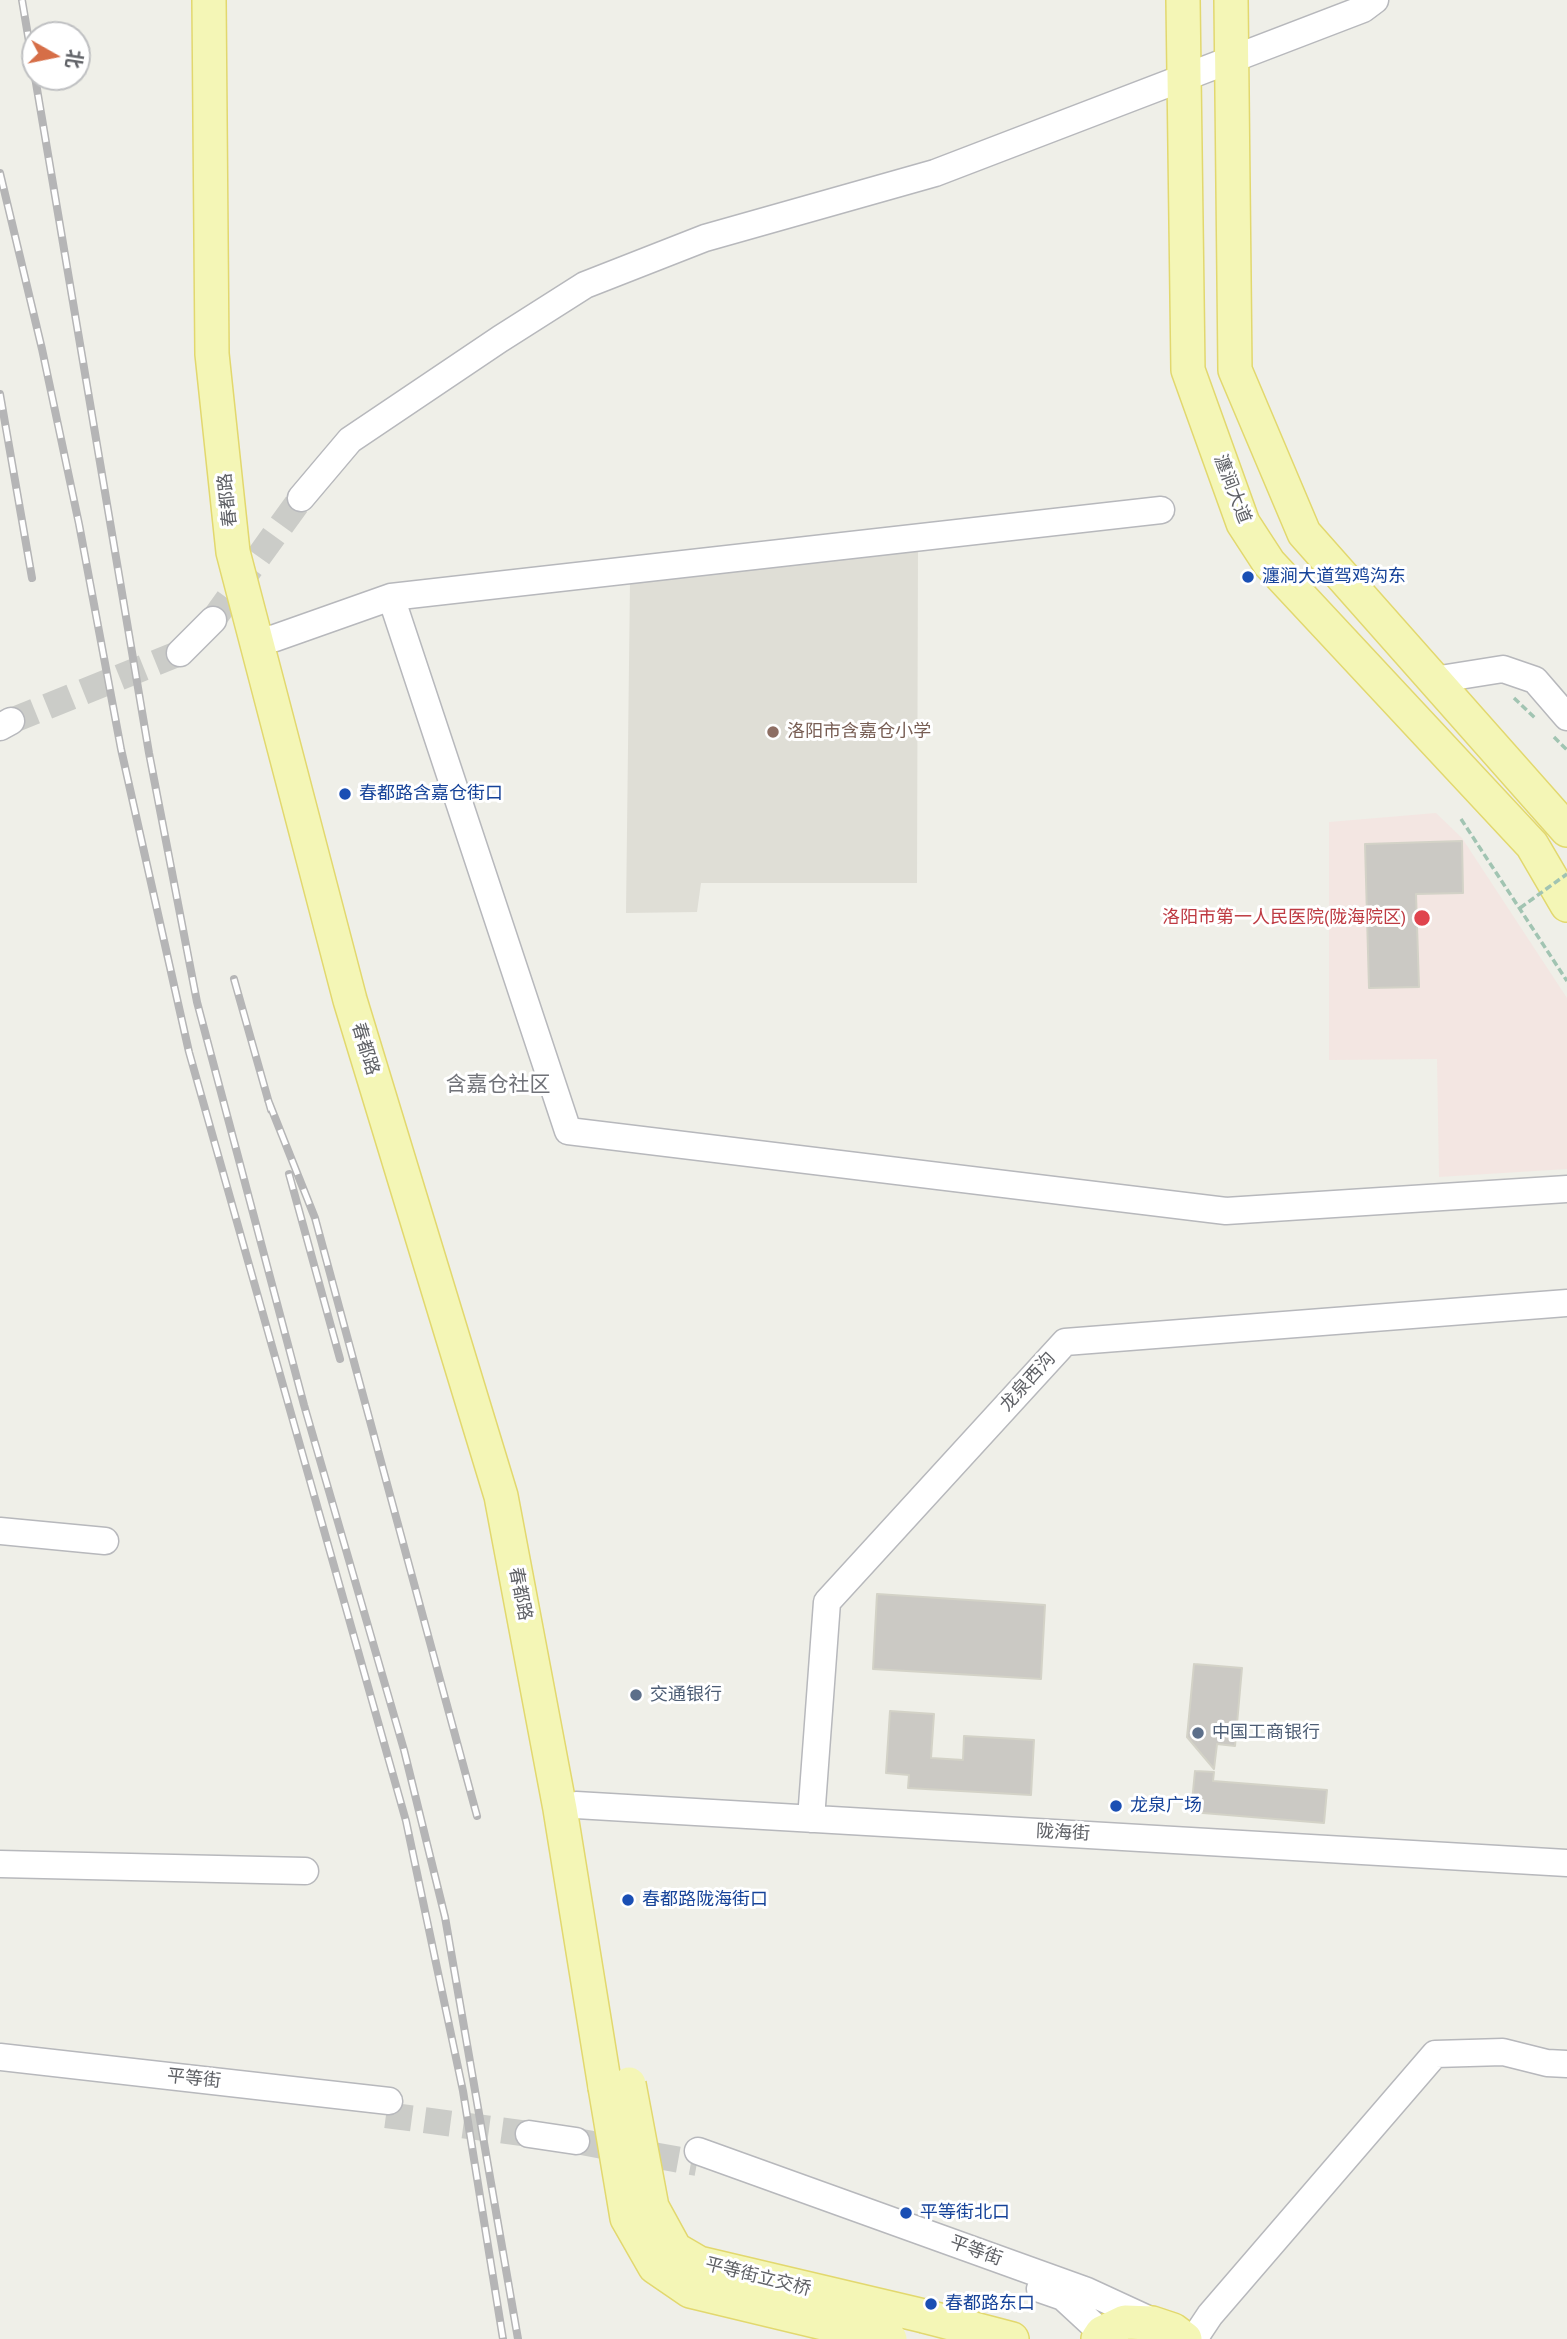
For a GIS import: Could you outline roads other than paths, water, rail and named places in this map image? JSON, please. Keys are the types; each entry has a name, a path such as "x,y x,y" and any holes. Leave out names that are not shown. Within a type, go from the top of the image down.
{"main road":[{"name":"春都路","path":"208,0 212,354 233,552 266,640 367,994 520,1492 568,1807 611,2001 617,2086"},
{"name":"春都路","path":"227,0 230,353 251,549 266,640"},
{"name":"瀍涧大道","path":"1183,0 1188,370 1242,523 1269,563 1532,845 1567,905"},
{"path":"1231,0 1236,370 1304,533 1567,830"},
{"name":"平等街立交桥","path":"617,2086 627,2218 655,2267 690,2291 890,2339"},
{"name":"平等街立交桥","path":"617,2086 652,2207 676,2249 699,2263 1012,2339"},
{"path":"1100,2336 1125,2322 1152,2323 1184,2336"}],"street":[{"path":"301,498 350,440 585,285 705,238 935,173 1363,9 1375,0"},
{"path":"266,640 391,597 1161,510"},
{"path":"391,597 568,1131 1226,1211 1567,1189"},
{"path":"180,653 213,620"},
{"path":"1434,680 1503,669 1535,680 1567,717"},
{"name":"龙泉西沟","path":"811,1819 827,1602 1065,1342 1567,1303"},
{"path":"0,1531 105,1541"},
{"name":"陇海街","path":"568,1807 1567,1863"},
{"path":"0,1864 304,1871"},
{"path":"1184,2336 1210,2315 1435,2054 1503,2052 1547,2063 1567,2064"},
{"name":"平等街","path":"0,2057 388,2108 0,2075"},
{"path":"530,2128 577,2135"},
{"name":"平等街","path":"1100,2336 1063,2297 697,2157 1087,2291 1184,2336"}],"tunnel":[{"path":"213,620 301,498"},
{"path":"11,721 180,653"},
{"path":"386,2115 529,2134"},
{"path":"576,2141 697,2163"}],"railway":[{"path":"22,0 149,753 197,1002 304,1405 404,1750 445,1917 518,2339"},
{"path":"0,173 42,349 79,524 121,749 189,1052 406,1821 463,2091 503,2339"},
{"path":"0,394 32,578"},
{"path":"234,979 271,1110"},
{"path":"268,1100 315,1218 477,1816"},
{"path":"289,1174 340,1359"}],"place":[{"name":"瀍涧大道驾鸡沟东","path":"1248,577"},
{"name":"洛阳市含嘉仓小学","path":"773,732"},
{"name":"春都路含嘉仓街口","path":"345,794"},
{"name":"洛阳市第一人民医院(陇海院区)","path":"1422,918"},
{"name":"交通银行","path":"636,1695"},
{"name":"中国工商银行","path":"1198,1733"},
{"name":"龙泉广场","path":"1116,1806"},
{"name":"春都路陇海街口","path":"628,1900"},
{"name":"平等街北口","path":"906,2213"},
{"name":"春都路东口","path":"931,2304"}],"district":[{"name":"含嘉仓社区","path":"498,1085"}]}
